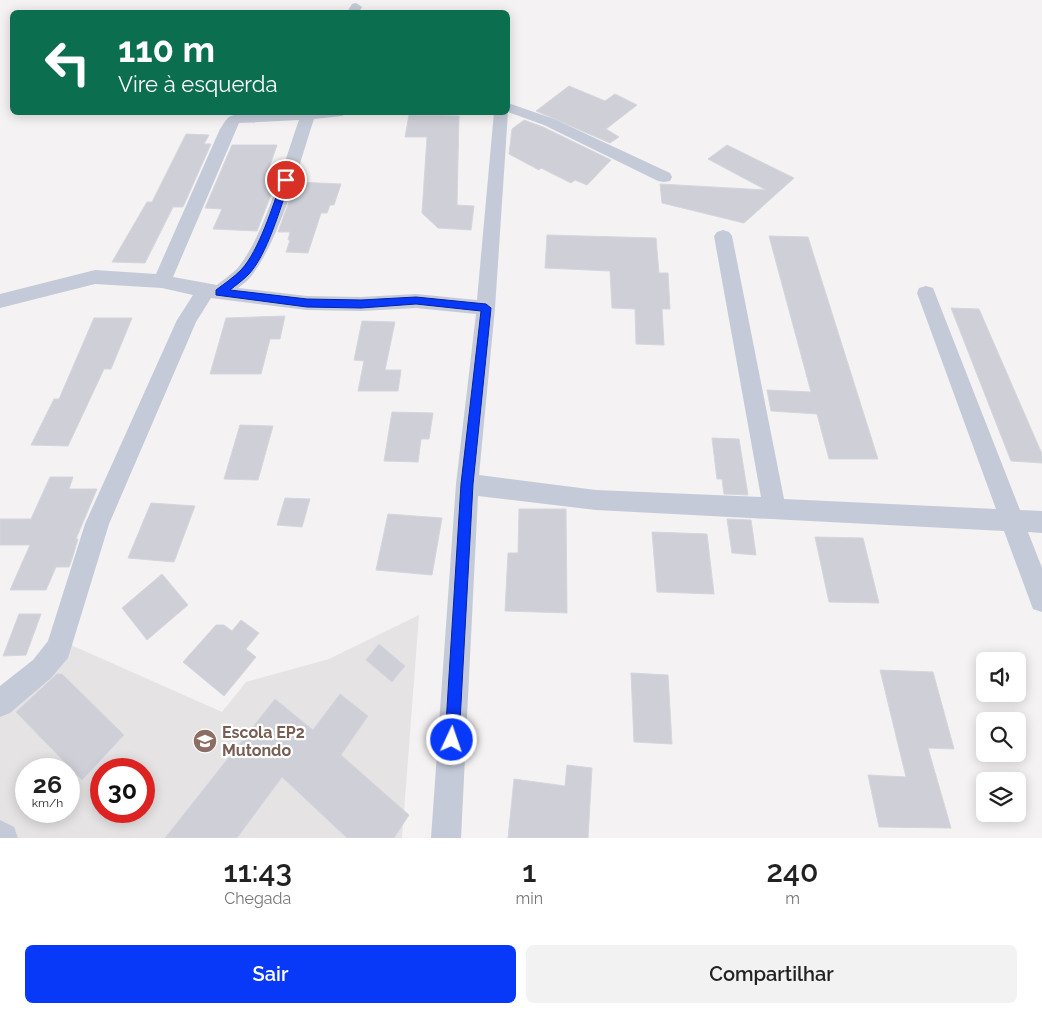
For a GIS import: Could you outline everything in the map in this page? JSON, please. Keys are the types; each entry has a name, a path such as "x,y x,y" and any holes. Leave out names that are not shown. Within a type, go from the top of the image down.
{"street":[{"path":"510,108 549,122 664,177"},
{"path":"162,282 228,129 234,120 239,118 292,115"},
{"path":"0,703 42,669 59,649 98,524 183,329 213,292 245,272 256,255 273,216 309,115"},
{"path":"446,838 467,484 486,308 501,115"},
{"path":"723,236 774,508"},
{"path":"0,301 95,277 162,282 213,292 307,303 361,304 416,300 486,308"},
{"path":"926,293 1042,600"},
{"path":"467,484 596,500 1042,522"},
{"path":"0,835 3,838"}],"shaded area":[{"name":"Escola EP2 Mutondo","path":"419,615 402,838 8,838 0,829 0,711 53,637 222,712 246,682 329,659"}],"building":[{"path":"569,86 605,101 615,94 637,105 606,129 619,137 610,143 536,111"},
{"path":"409,115 459,116 457,205 474,206 471,230 438,228 422,213 427,137 405,137"},
{"path":"524,120 543,127 611,160 587,185 575,180 571,183 541,168 539,170 509,154 512,129"},
{"path":"186,134 209,135 204,144 211,144 183,207 173,207 145,263 112,262 147,202 152,202"},
{"path":"232,145 277,145 268,171 278,171 276,182 257,231 213,229 222,209 205,208"},
{"path":"727,145 794,178 744,223 662,203 660,184 766,190 708,159"},
{"path":"296,182 341,184 334,205 330,205 327,213 321,213 308,253 286,252 290,240 288,240 290,232 278,232"},
{"path":"547,235 656,238 659,273 668,273 670,309 662,309 664,345 636,344 635,309 612,308 610,271 545,268"},
{"path":"769,236 808,237 878,459 829,459 817,414 771,411 767,390 811,392"},
{"path":"951,308 979,309 1042,454 1042,463 1011,461"},
{"path":"285,316 280,339 270,339 261,374 210,374 226,318"},
{"path":"94,318 132,318 111,369 104,369 68,446 31,445 54,399 59,399"},
{"path":"362,321 395,322 385,370 401,370 398,391 358,391 364,361 354,360"},
{"path":"392,412 433,413 429,439 421,439 418,462 384,461"},
{"path":"240,425 273,426 258,480 224,479"},
{"path":"712,438 739,439 748,495 724,494 722,479 717,479"},
{"path":"50,477 73,477 69,489 97,489 76,539 78,539 69,567 56,567 46,590 10,590 30,545 0,545 0,519 31,519"},
{"path":"285,498 310,499 302,527 277,525"},
{"path":"151,503 195,506 174,562 128,558"},
{"path":"519,509 566,509 567,613 505,611 508,553 518,553"},
{"path":"388,514 442,518 432,575 376,570"},
{"path":"727,519 751,520 756,555 732,553"},
{"path":"652,532 707,534 714,594 657,592"},
{"path":"815,537 863,538 879,603 829,602"},
{"path":"162,574 188,605 147,640 122,608"},
{"path":"19,614 41,614 26,655 3,656"},
{"path":"241,620 259,633 246,649 256,657 224,696 183,662 216,625 224,625 232,631"},
{"path":"379,644 405,666 392,682 366,660"},
{"path":"880,670 933,672 954,749 928,748 951,828 879,827 868,775 906,777"},
{"path":"631,673 668,675 672,744 634,742"},
{"path":"57,674 62,674 124,735 103,758 90,758 90,771 82,780 80,778 80,758 61,758 16,712"},
{"path":"340,694 368,716 341,755 409,815 394,838 347,838 282,777 237,838 165,838 275,699 313,730"},
{"path":"567,765 592,768 588,838 508,838 514,779 565,786"}],"place":[{"name":"Escola EP2 Mutondo","path":"205,741"}],"route":[{"path":"286,180 256,255 245,272 220,293 307,303 361,304 416,300 486,308 467,484 452,740"}]}
